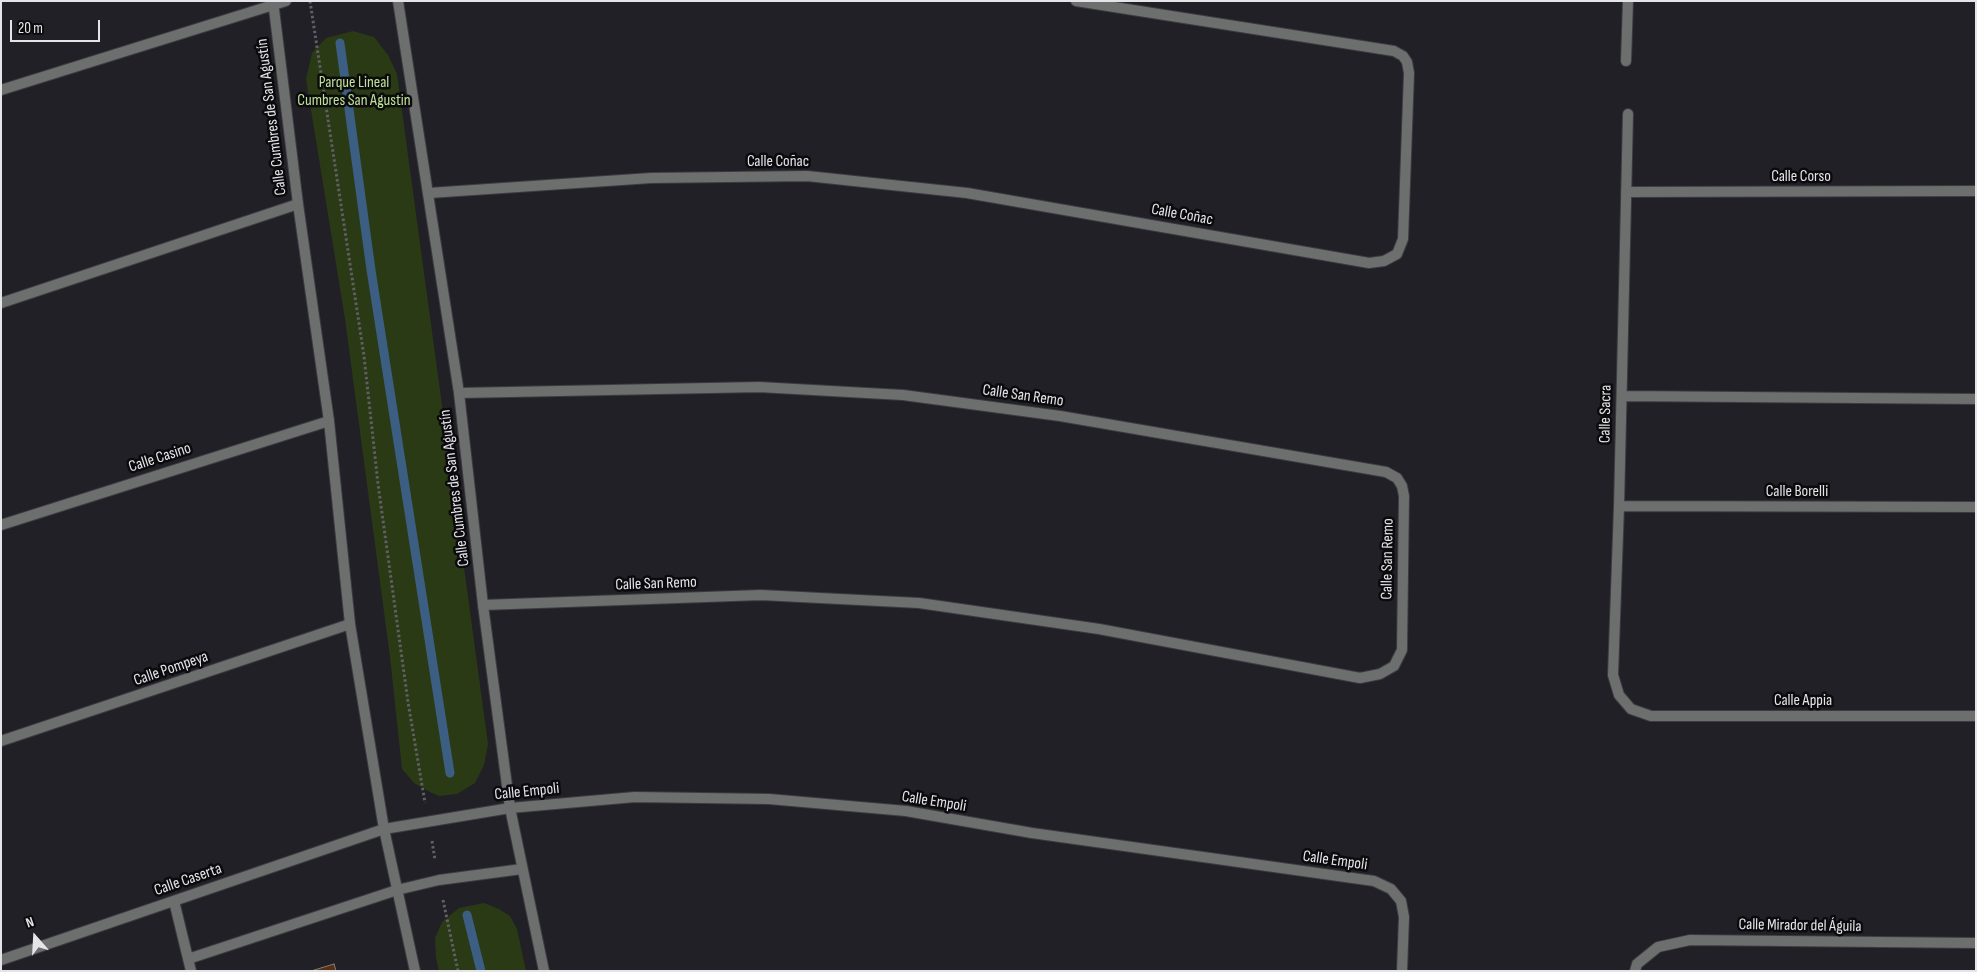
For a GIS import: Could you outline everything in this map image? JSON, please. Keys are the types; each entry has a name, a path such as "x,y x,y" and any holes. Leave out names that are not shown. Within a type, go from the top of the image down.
{"street":[{"path":"1,90 273,3 286,1"},
{"name":"Calle Cumbres de San Agustín","path":"398,1 459,393 483,605 510,808 544,971"},
{"name":"Calle Coñac","path":"428,193 651,178 807,176 967,193 1369,262 1384,261 1397,254 1403,239 1409,73 1407,62 1403,56 1394,51 1076,1"},
{"path":"1626,61 1628,1"},
{"name":"Calle Cumbres de San Agustín","path":"273,3 328,421 350,624 384,829 415,971"},
{"name":"Calle Sacra","path":"1628,114 1622,396 1613,675 1619,695 1631,709"},
{"name":"Calle Corso","path":"1626,192 1976,192"},
{"path":"1,303 298,204"},
{"name":"Calle San Remo","path":"459,393 759,387 902,395 1060,416 1386,472 1397,478 1402,486 1404,496 1402,650 1394,666 1380,674 1360,678 1099,629 919,603 761,595 483,605"},
{"path":"1622,396 1976,399"},
{"name":"Calle Casino","path":"1,525 328,421"},
{"name":"Calle Borelli","path":"1619,506 1976,507"},
{"name":"Calle Pompeya","path":"1,742 350,624"},
{"name":"Calle Appia","path":"1631,709 1651,716 1976,716"},
{"name":"Calle Empoli","path":"384,829 428,820 510,808 635,797 769,799 906,811 1032,833 1374,882 1391,889 1401,901 1404,917 1402,971"},
{"name":"Calle Caserta","path":"1,960 384,829"},
{"path":"188,958 398,890 439,880 522,869"},
{"path":"174,901 191,971"},
{"name":"Calle Mirador del Águila","path":"1635,971 1637,964 1658,947 1690,940 1976,943"}],"path":[{"path":"310,1 364,356 378,484 408,702 439,880 458,971"}],"green space":[{"name":"Parque Lineal Cumbres San Agustin","path":"353,31 374,37 388,55 397,74 488,744 484,765 475,783 457,794 439,796 430,792 414,783 402,769 390,657 345,319 306,79 312,53 326,38"},
{"path":"484,903 510,916 517,929 526,971 439,971 435,938 442,922 459,908"}],"building":[{"path":"334,964 336,971 311,971"}],"waterway":[{"path":"340,43 371,270 450,773"},
{"path":"467,915 481,971"}]}
